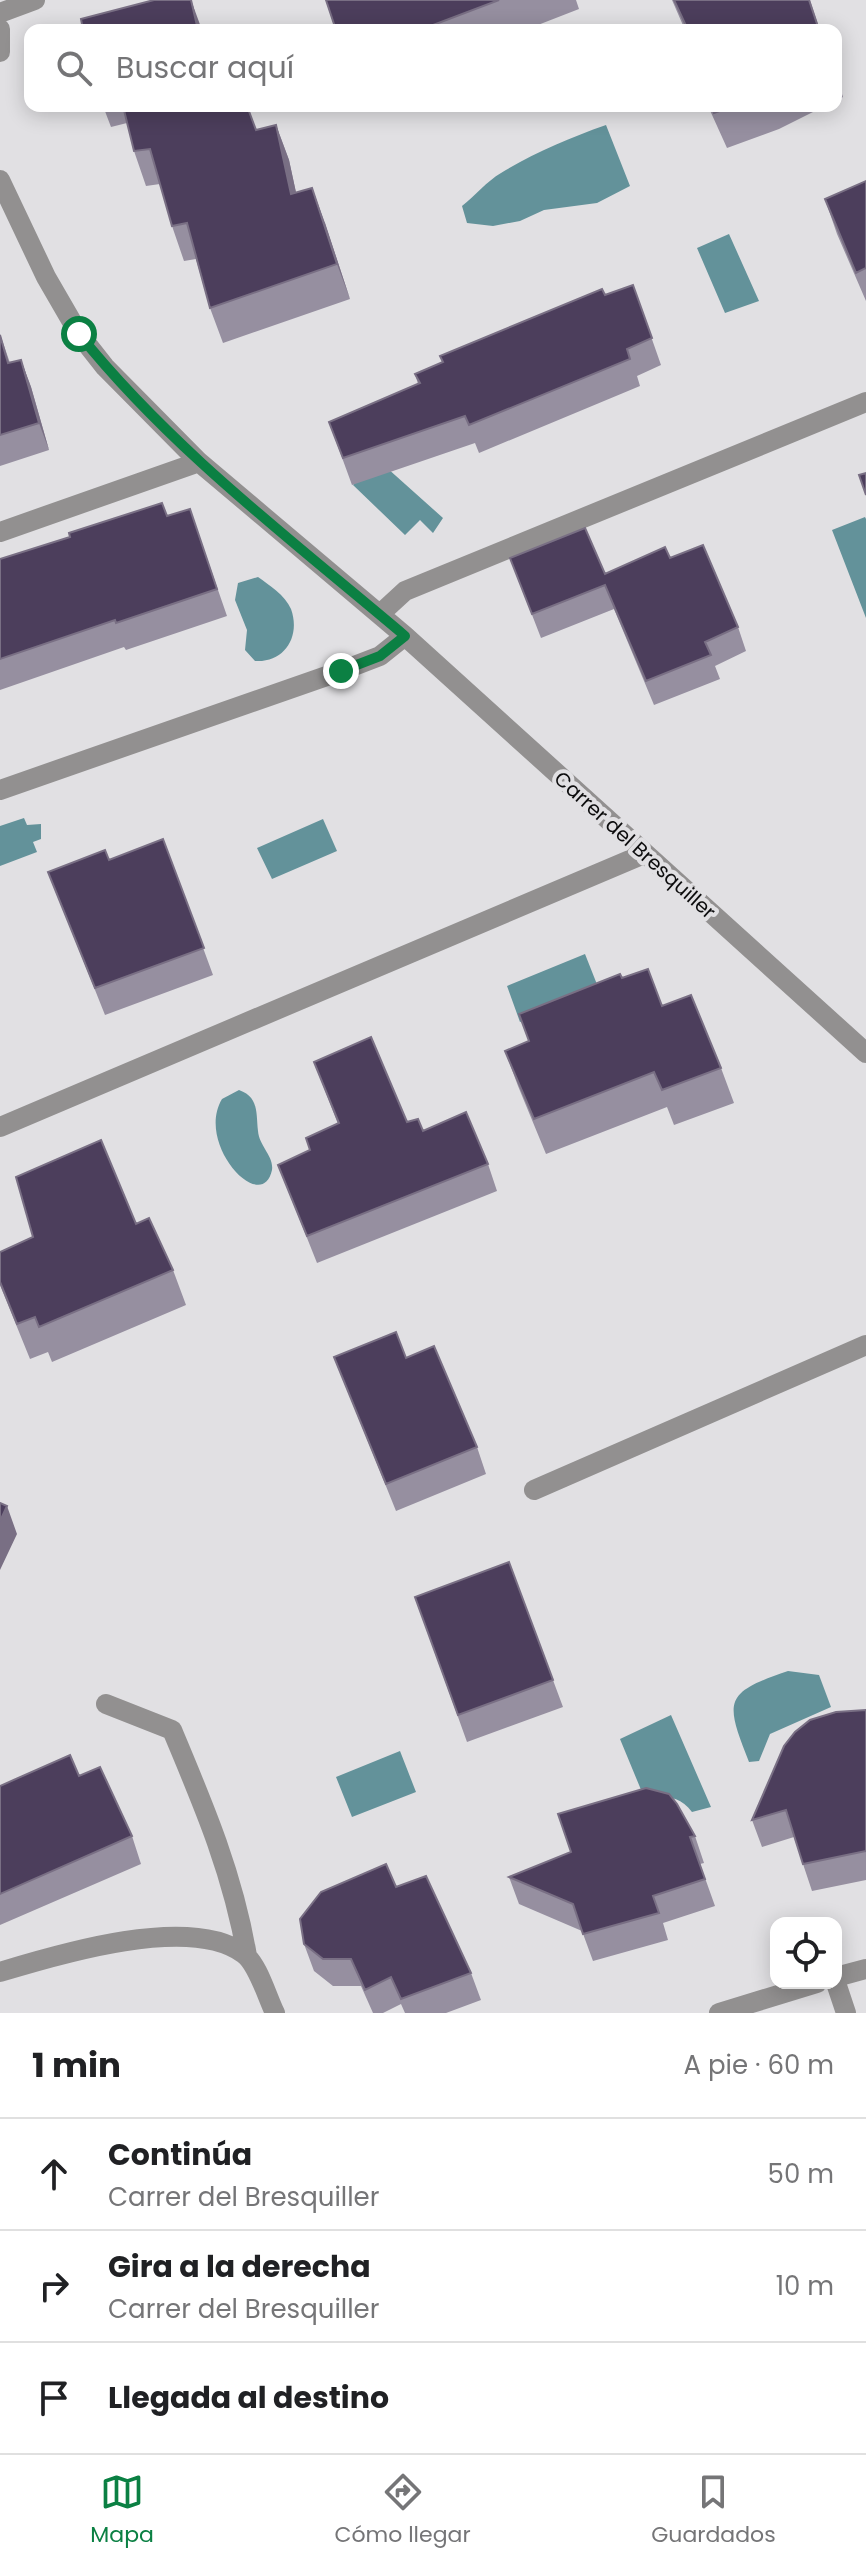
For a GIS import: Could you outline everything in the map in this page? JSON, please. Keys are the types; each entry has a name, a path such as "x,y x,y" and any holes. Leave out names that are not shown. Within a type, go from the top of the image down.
{"street":[{"path":"0,13 35,0"},
{"path":"0,29 0,52"},
{"name":"Carrer del Bresquiller","path":"0,180 46,277 79,334 105,367 199,462 405,636 866,1053"},
{"path":"380,614 405,591 866,402"},
{"path":"0,532 199,462"},
{"path":"0,790 341,671 380,656 405,636"},
{"path":"0,1127 644,854"},
{"path":"534,1490 866,1345"},
{"path":"106,1704 172,1730 223,1852 239,1907 247,1956 275,2013"},
{"path":"0,1972 92,1948 149,1940 206,1938 226,1943 247,1956"},
{"path":"842,1978 866,1969"},
{"path":"719,2013 797,1989"},
{"path":"839,1989 846,2013"}],"water":[{"path":"606,125 630,186 597,203 544,210 520,221 493,226 467,223 462,206 496,176 552,146"},
{"path":"729,234 759,301 725,313 697,248"},
{"path":"377,459 443,518 433,533 420,520 405,535 353,485"},
{"path":"866,519 866,618 832,530"},
{"path":"258,577 285,599 294,619 294,629 282,653 274,658 255,661 245,650 247,630 235,600 238,583"},
{"path":"24,818 27,825 41,824 41,839 33,842 37,852 0,866 0,826"},
{"path":"323,819 337,851 272,879 257,848"},
{"path":"585,954 600,992 520,1022 507,986"},
{"path":"239,1090 253,1101 259,1136 272,1165 266,1182 256,1185 233,1169 217,1136 216,1117 222,1099"},
{"path":"788,1671 819,1675 831,1707 770,1734 759,1761 749,1762 736,1725 735,1702 751,1686"},
{"path":"671,1715 711,1807 692,1812 676,1800 644,1797 620,1739"},
{"path":"400,1751 416,1792 352,1817 336,1777"}],"building":[{"path":"154,0 191,0 197,24 82,24 81,19"},
{"path":"326,0 499,0 436,24 334,24"},
{"path":"674,0 809,0 817,24 685,24"},
{"path":"124,112 249,112 256,130 276,125 291,194 312,188 337,264 210,308 187,223 172,226 150,149 134,151"},
{"path":"866,181 866,268 856,273 825,199"},
{"path":"633,285 652,338 627,349 630,359 469,425 465,416 343,458 329,422 420,383 415,374 443,362 440,356 602,289 605,295"},
{"path":"0,335 8,363 21,360 39,423 0,435"},
{"path":"866,473 866,495 859,475"},
{"path":"162,503 167,516 190,509 217,589 0,659 0,559"},
{"path":"585,528 605,574 665,547 670,558 703,545 738,627 705,642 711,655 646,681 605,585 532,614 510,558"},
{"path":"163,839 204,948 95,988 48,872 105,850 109,860"},
{"path":"648,969 662,1006 691,995 721,1068 662,1090 654,1072 534,1119 505,1051 529,1041 519,1014 620,974 622,978"},
{"path":"371,1037 407,1122 418,1119 423,1131 466,1112 488,1164 307,1236 278,1165 310,1150 306,1138 339,1123 314,1062"},
{"path":"101,1140 136,1224 149,1218 173,1270 39,1327 35,1317 17,1324 0,1282 0,1252 33,1237 16,1177"},
{"path":"396,1332 406,1358 434,1346 477,1447 386,1484 334,1357"},
{"path":"0,1503 7,1506 0,1521"},
{"path":"509,1562 553,1680 458,1715 415,1597"},
{"path":"866,1710 866,1851 803,1864 786,1810 752,1820 784,1746 795,1732 810,1720 836,1712"},
{"path":"70,1755 79,1776 100,1767 132,1836 0,1894 0,1786"},
{"path":"646,1788 669,1794 677,1804 695,1836 690,1837 705,1879 653,1896 659,1913 583,1934 573,1904 509,1877 571,1852 558,1814"},
{"path":"386,1864 396,1887 426,1876 471,1973 401,1999 391,1977 365,1990 351,1959 323,1959 304,1944 300,1919 321,1892"}],"route":[{"path":"79,334 105,367 199,462 405,636 380,656 341,671"}]}
